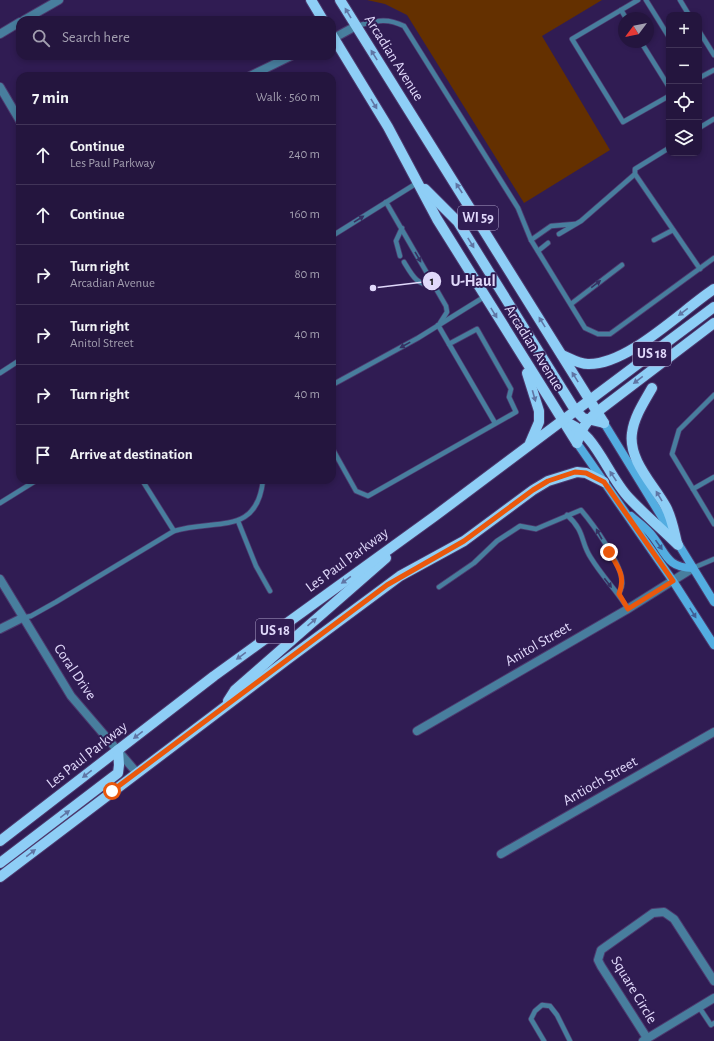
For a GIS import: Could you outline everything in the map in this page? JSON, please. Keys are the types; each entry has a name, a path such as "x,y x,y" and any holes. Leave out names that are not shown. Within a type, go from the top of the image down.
{"main road":[{"path":"311,0 321,16"},
{"name":"Arcadian Avenue","path":"340,0 562,355 714,602"},
{"name":"Arcadian Avenue","path":"336,42 388,127 438,219 484,297 561,420 576,430 577,443 673,581 714,645"},
{"name":"WI 59","path":"418,182 458,222 575,410 585,419"},
{"path":"562,355 578,362 589,364 609,361 632,350 714,289"},
{"name":"Les Paul Parkway","path":"0,842 214,676 435,516 589,399 714,307"},
{"path":"678,545 628,497 576,430 585,419 597,412 714,323"},
{"path":"523,359 539,411 539,422 529,444"},
{"path":"652,388 635,419 632,432 632,445 635,456 667,509 678,545"},
{"path":"585,419 589,399"},
{"path":"585,419 604,423"},
{"name":"US 18","path":"0,877 400,576 464,541 533,490 548,481 577,472 586,473 604,482"},
{"path":"622,508 650,532 673,565 682,568 693,568"},
{"path":"224,707 235,690 435,516"},
{"path":"0,863 118,773 120,765 118,750"}],"street":[{"path":"31,16 59,0"},
{"path":"0,34 16,24"},
{"path":"336,36 356,26"},
{"path":"258,72 283,60"},
{"path":"0,87 16,114"},
{"name":"Anitol Street","path":"417,731 628,609 693,568"},
{"name":"Coral Drive","path":"0,579 22,618 71,696 137,773"},
{"path":"0,629 22,618"},
{"name":"Antioch Street","path":"501,854 714,732"},
{"name":"Square Circle","path":"645,1040 598,960 601,950 653,913 664,912 674,919 714,981"},
{"path":"645,1040 714,998"}],"lane":[{"path":"638,0 572,39 623,122 666,98"},
{"path":"646,0 666,32"},
{"path":"680,0 687,12"},
{"path":"356,26 382,20 394,21 404,26 518,208 531,240 585,328 598,334 610,334 714,258"},
{"path":"702,36 714,55"},
{"path":"645,48 667,84"},
{"path":"702,76 714,70"},
{"path":"702,126 714,119"},
{"path":"560,234 576,224 617,192 635,174 636,169 666,150"},
{"path":"635,174 700,268"},
{"path":"336,233 418,182"},
{"path":"386,202 446,306 447,312 438,325"},
{"path":"531,240 551,226 576,224"},
{"path":"400,256 396,241 402,228"},
{"path":"654,240 673,230"},
{"path":"538,251 548,243"},
{"path":"404,262 414,278 423,285 435,287"},
{"path":"571,304 622,265"},
{"path":"336,383 484,297"},
{"path":"438,325 495,423"},
{"path":"336,455 356,491 368,496 516,412 516,409 508,397 511,389 477,329 449,344"},
{"path":"0,373 16,363"},
{"path":"714,395 679,430 672,454 714,524"},
{"path":"693,489 714,476"},
{"path":"0,503 31,484"},
{"path":"145,484 174,531"},
{"path":"22,618 37,613 174,531 187,527 238,521 247,517 258,502 262,493 263,484"},
{"path":"439,587 474,562 497,540 520,526 536,529 566,515 581,510 593,523 621,572 623,584 619,594"},
{"path":"566,515 576,523 589,556 610,586 619,594 628,609"},
{"path":"238,521 256,566 270,591"},
{"path":"693,568 714,559"},
{"path":"544,1041 531,1019 535,1011 542,1005 550,1006 557,1015 570,1041"},
{"path":"699,1007 711,1025 714,1023"}],"shaded area":[{"path":"367,0 602,0 542,36 610,150 524,203 407,15 385,4"}],"place":[{"name":"U-Haul","path":"373,288"}],"route":[{"path":"112,791 387,585 400,576 464,541 533,490 548,481 577,472 586,473 604,482 673,581 628,609 619,594 623,584 621,572 609,552"}]}
